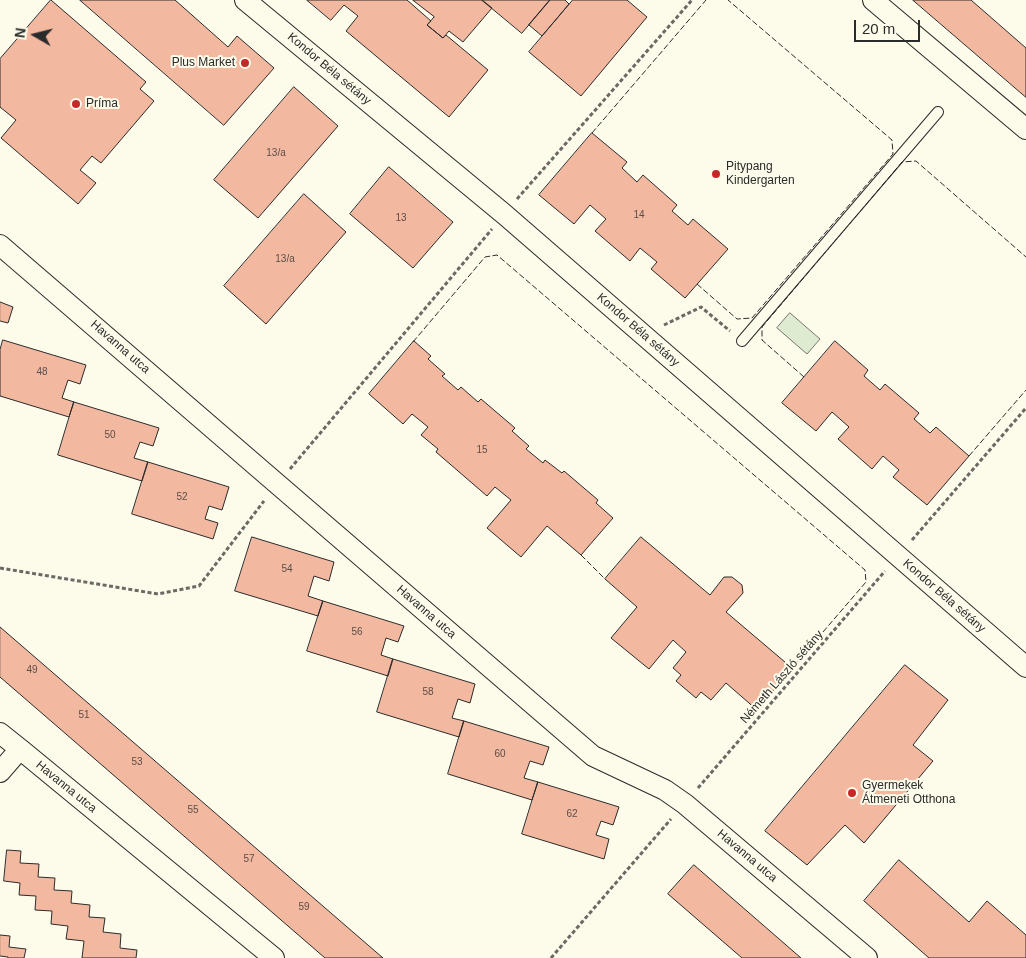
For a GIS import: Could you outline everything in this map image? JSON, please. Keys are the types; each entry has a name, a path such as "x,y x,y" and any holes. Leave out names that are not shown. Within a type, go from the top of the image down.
{"street":[{"name":"Kondor Béla sétány","path":"245,0 504,214 1026,667"},
{"path":"873,0 1026,130"},
{"name":"Havanna utca","path":"0,245 593,756 665,790 685,804 867,958"},
{"name":"Havanna utca","path":"0,733 274,958"},
{"path":"0,772 20,749"}],"lane":[{"path":"742,341 938,112"}],"path":[{"path":"644,336 701,307 742,341"},
{"name":"Németh László sétány","path":"551,958 1026,408"},
{"path":"0,568 158,594 199,586 277,484"}],"green space":[{"path":"790,313 820,339 807,354 777,328"}],"building":[{"name":"Príma","path":"51,0 146,82 140,89 154,101 101,163 92,156 80,170 96,183 78,204 1,138 16,120 0,107 0,59"},
{"path":"80,0 175,0 228,47 237,36 274,68 224,125"},
{"path":"307,0 407,0 431,21 427,25 443,38 446,35 488,70 449,117 346,31 358,16 344,5 331,20"},
{"path":"413,0 482,0 492,8 463,42 449,31 443,38 427,25 434,17"},
{"path":"482,0 550,0 522,33"},
{"path":"550,0 565,0 569,4 542,36 529,25"},
{"path":"573,0 627,0 647,17 581,96 529,52"},
{"path":"913,0 971,0 1026,48 1026,97"},
{"path":"294,87 338,126 258,218 214,180"},
{"path":"592,133 627,162 622,168 637,182 643,175 677,205 672,211 688,225 693,219 728,249 685,298 651,269 657,262 640,248 630,261 595,231 606,219 590,205 574,224 539,195"},
{"path":"389,167 453,222 413,268 350,214"},
{"path":"304,194 346,232 266,324 224,286"},
{"path":"0,302 13,307 8,323 0,321"},
{"path":"3,340 86,365 80,384 68,380 62,398 74,402 69,417 0,396 0,350"},
{"path":"414,341 431,356 428,359 445,374 442,376 458,390 461,387 478,402 481,399 515,428 512,431 529,446 526,449 543,463 545,460 562,473 564,471 598,500 596,503 613,518 581,555 547,526 521,557 487,528 511,500 495,487 487,496 436,452 438,449 421,435 428,427 412,414 403,424 369,394"},
{"path":"835,341 868,370 864,376 880,390 885,384 919,413 914,419 930,433 936,427 969,456 927,505 893,477 899,470 883,456 872,469 838,439 849,427 832,412 816,431 782,403"},
{"path":"74,402 159,428 153,446 140,442 134,458 148,462 142,481 58,455"},
{"path":"148,462 229,487 222,510 209,506 205,519 218,523 213,539 132,514"},
{"path":"252,537 334,562 329,581 314,576 308,596 323,601 318,616 235,591"},
{"path":"641,537 710,595 724,577 732,577 742,585 743,593 726,612 792,668 757,710 726,683 711,700 701,692 696,698 676,681 681,675 673,668 686,652 673,640 649,669 611,638 637,607 605,579"},
{"path":"323,601 404,626 398,642 386,638 381,655 393,659 388,676 307,651"},
{"path":"0,627 383,958 325,958 0,677"},
{"path":"393,659 475,684 470,703 458,699 452,718 464,721 459,737 377,712"},
{"name":"Gyermekek Átmeneti Otthona","path":"905,665 948,700 913,745 933,761 864,843 845,825 807,865 765,831"},
{"path":"464,721 549,747 543,765 530,761 524,778 538,782 532,800 448,774"},
{"path":"538,782 619,807 613,825 601,821 596,835 609,839 604,859 522,834"},
{"path":"7,850 21,851 20,863 39,864 38,877 55,878 54,890 72,891 71,903 90,905 89,917 105,918 103,932 121,934 120,948 137,950 136,958 82,958 84,941 66,939 68,926 51,924 52,911 35,910 36,896 19,895 20,883 4,881"},
{"path":"899,860 969,922 987,901 1026,935 1026,958 929,958 864,901"},
{"path":"694,865 801,958 742,958 668,894"},
{"path":"0,935 10,936 9,947 26,949 24,958 0,956"}],"fence":[{"path":"592,133 706,0"},
{"path":"697,284 737,319 752,318 893,154 892,140 728,0"},
{"path":"804,377 762,340 762,327 902,162 916,161 1026,257"},
{"path":"413,342 485,257 497,255 865,570 866,582 792,668"},
{"path":"969,456 1026,390"},
{"path":"581,555 605,579"}],"place":[{"name":"Plus Market","path":"245,63"},
{"name":"Príma","path":"76,104"},
{"name":"Pitypang Kindergarten","path":"716,174"},
{"name":"Gyermekek Átmeneti Otthona","path":"852,793"}]}
